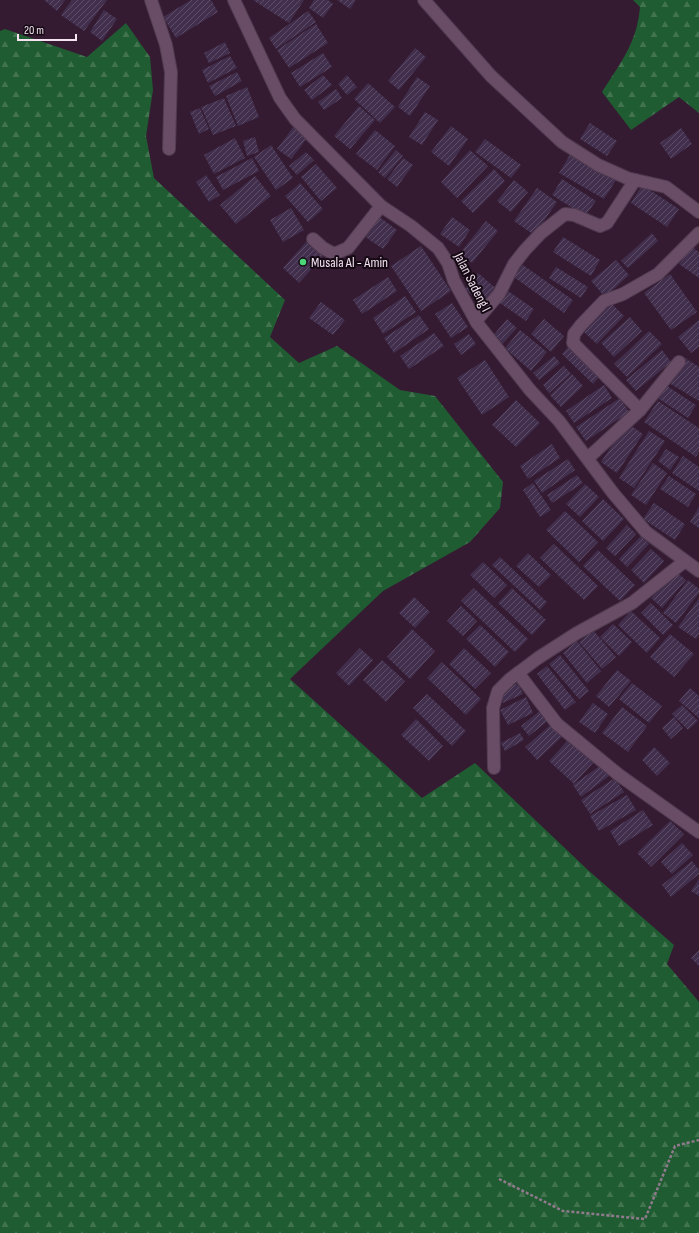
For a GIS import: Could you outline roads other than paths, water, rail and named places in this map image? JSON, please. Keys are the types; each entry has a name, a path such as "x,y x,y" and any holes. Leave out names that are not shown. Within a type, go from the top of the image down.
{"street":[{"path":"151,0 166,46 171,72 169,149"},
{"path":"424,0 491,76 562,142 598,165 627,178 666,187 699,212"},
{"name":"Jalan Sadeng I","path":"239,2 280,98 295,119 381,206 411,226 438,248 448,264 454,281 476,322 530,390 559,421 613,493 646,532 699,571"},
{"path":"476,322 499,294 514,264 541,233 565,214 574,215 600,226 608,223 635,180"},
{"path":"313,239 323,248 334,254 348,248 381,206"},
{"path":"640,410 573,343 574,334 604,300 624,294 658,274 699,233"},
{"path":"588,458 640,410 680,362"},
{"path":"494,768 493,708 498,691 518,673 577,633 632,603 685,561"},
{"path":"518,673 557,724 619,775 699,832"}],"place":[{"name":"Musala Al - Amin","path":"303,262"}]}
